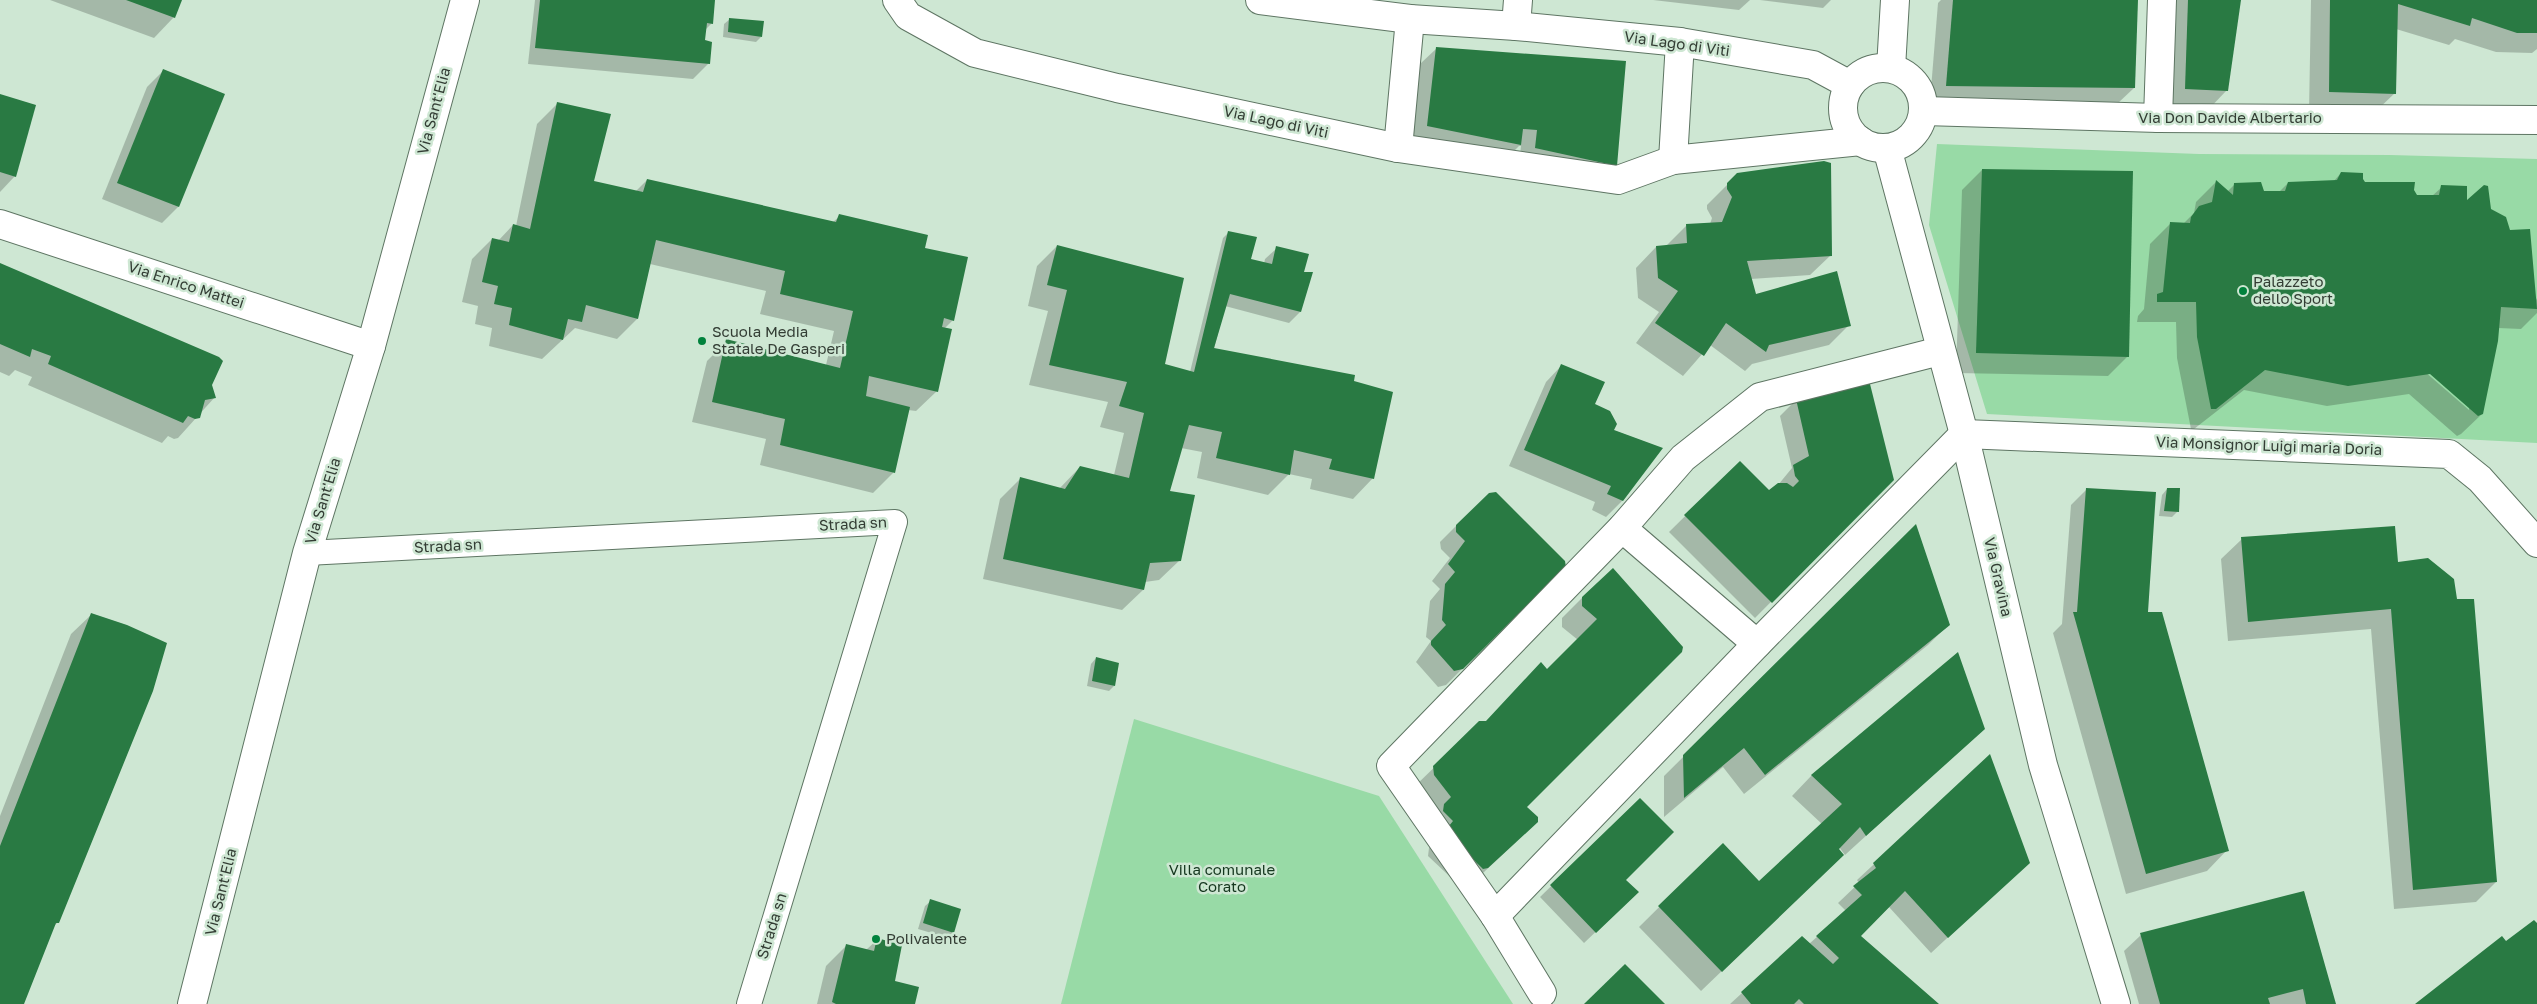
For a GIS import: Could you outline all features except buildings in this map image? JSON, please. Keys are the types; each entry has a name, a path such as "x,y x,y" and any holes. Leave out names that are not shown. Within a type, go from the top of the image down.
{"street":[{"name":"Via Sant'Elia","path":"192,1004 307,553 371,346 464,0"},
{"name":"Via Lago di Viti","path":"897,0 908,16 975,53 1117,88 1398,148 1618,180 1673,160 1861,141"},
{"name":"Via Lago di Viti","path":"1260,0 1410,20 1517,13 1813,65 1850,85"},
{"path":"1891,68 1895,0"},
{"path":"2158,118 2162,0"},
{"path":"1398,148 1410,20"},
{"path":"1673,160 1680,42"},
{"path":"1877,68 1891,68 1910,78 1920,91 1924,111 1916,133 1905,142 1887,148 1876,147 1861,141 1851,132 1844,119 1843,104 1850,85 1862,73 1877,68"},
{"name":"Via Don Davide Albertario","path":"1924,111 2158,118 2537,120"},
{"name":"Via Gravina","path":"1887,148 1940,352 1964,434 2043,765 2116,1004"},
{"name":"Via Enrico Mattei","path":"0,224 371,346"},
{"path":"1542,993 1495,916 1392,766 1622,528 1683,458 1760,397 1940,352"},
{"path":"1495,916 1757,644 1964,434"},
{"name":"Via Monsignor Luigi maria Doria","path":"1964,434 2449,454 2480,479 2537,543"},
{"path":"1622,528 1757,644"}],"lane":[{"name":"Strada sn","path":"307,553 895,522 749,1004"}],"green space":[{"name":"Palazzeto dello Sport","path":"1937,144 2199,154 2390,155 2537,159 2537,443 1987,414 1929,225"},
{"name":"Villa comunale Corato","path":"1134,719 1379,796 1513,1004 1061,1004"}],"place":[{"name":"Palazzeto dello Sport","path":"2243,291"},
{"name":"Scuola Media Statale De Gasperi","path":"702,341"},
{"name":"Polivalente","path":"876,939"}]}
